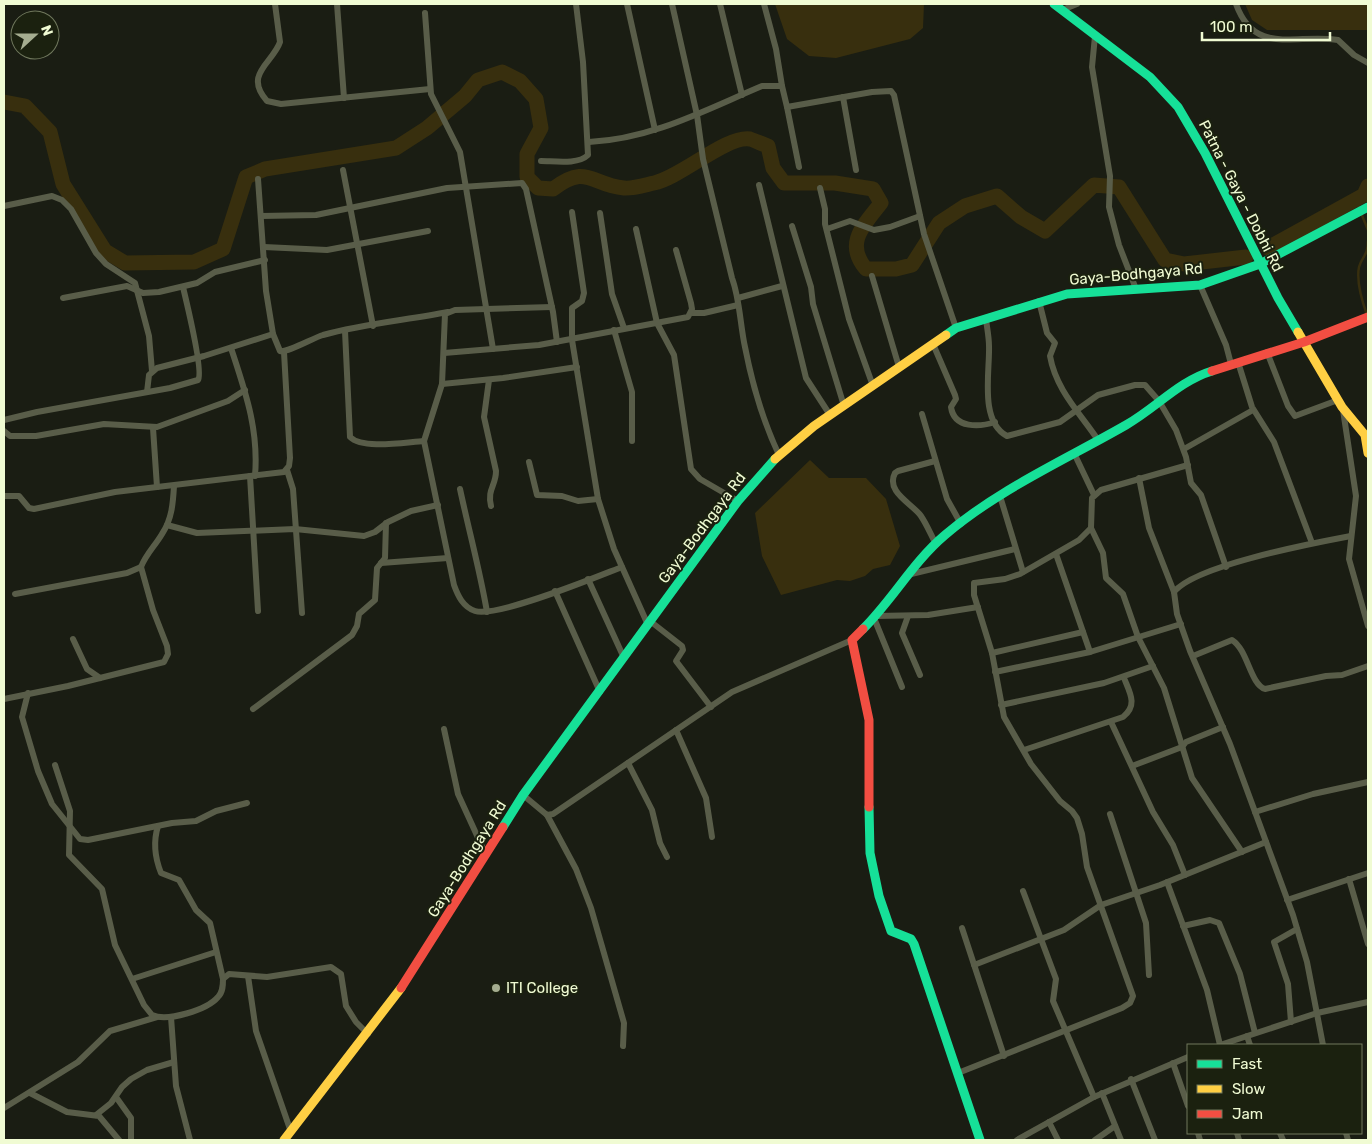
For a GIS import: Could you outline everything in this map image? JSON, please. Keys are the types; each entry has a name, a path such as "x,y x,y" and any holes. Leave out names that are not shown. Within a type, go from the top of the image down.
{"street":[{"path":"275,4 280,42 261,70 259,86 267,101 281,104 430,89"},
{"path":"337,4 344,98"},
{"path":"541,161 571,161 588,155 583,95 582,50 576,4"},
{"path":"627,4 655,130"},
{"path":"672,4 697,116 703,159 738,302 753,380 778,455"},
{"path":"720,4 742,94"},
{"path":"764,4 776,50 799,167"},
{"name":"Patna - Gaya - Dobhi Rd","path":"1054,4 1150,77 1178,108 1205,153 1260,264 1304,342 1340,403 1366,436"},
{"path":"1062,10 1078,4"},
{"path":"1236,4 1243,17 1259,36 1272,39 1338,40 1354,55 1368,63"},
{"path":"425,13 430,89 435,104 445,119 460,152 494,349"},
{"path":"1095,36 1092,66 1110,180 1108,190 1116,235 1136,289"},
{"path":"588,142 614,140 655,130 697,116 762,86 782,86"},
{"path":"787,107 886,90 894,94 924,234 956,328"},
{"path":"843,97 856,170"},
{"path":"343,170 373,326"},
{"path":"258,179 266,291 273,334 278,348 284,352"},
{"path":"261,216 308,216 465,187 517,182 525,186 552,307 557,342"},
{"path":"759,185 782,286 806,378 830,415"},
{"path":"820,188 826,209 827,229 847,310 873,386"},
{"path":"4,206 52,196 62,200 71,209 96,254 106,264 131,279 136,289 149,336 152,371 147,392"},
{"name":"Gaya-Bodhgaya Rd","path":"284,1140 368,1034 430,944 523,795 738,501 778,455 830,415 956,328 1039,301 1078,292 1200,285 1260,264 1368,208"},
{"path":"572,212 584,293 582,301 572,308 572,340 598,499 608,532 622,567 649,623 682,646 683,650 676,660 711,707"},
{"path":"600,213 613,300 624,328"},
{"path":"827,229 850,221 869,229 890,227 920,216"},
{"path":"792,226 844,406"},
{"path":"636,230 657,323 674,355 692,469 700,479 738,501"},
{"path":"264,247 327,250 428,231"},
{"path":"676,250 691,303 691,313"},
{"path":"63,298 128,286 150,294 196,283 215,272 265,260"},
{"path":"872,276 900,367"},
{"path":"1200,285 1253,410 1274,442 1312,543"},
{"path":"444,353 572,340 624,328 684,318 691,313 704,313 782,286"},
{"path":"4,420 198,380 201,377 190,316 182,287"},
{"path":"1039,301 1047,333 1056,342 1050,351 1050,361 1076,412 1098,440"},
{"path":"284,352 307,340 344,331 449,312 552,307"},
{"path":"449,312 443,319 444,353 442,384 424,441 448,558 460,599 472,610 487,612 555,591 622,567"},
{"path":"547,815 565,806 745,685 852,640 875,617 906,575 936,544 961,524 1029,477 1137,418 1195,376 1304,342 1368,317"},
{"path":"986,319 990,347 988,394 996,422 1007,436 1055,424 1076,412 1094,396 1140,384 1149,388 1172,421 1184,449 1191,483 1201,495 1226,567"},
{"path":"614,330 632,392 632,441"},
{"path":"344,331 350,437 358,442 372,444 424,441"},
{"path":"152,371 273,334"},
{"path":"933,344 955,395 956,400 951,407 953,415 961,422 975,426 996,422"},
{"path":"231,348 245,390 255,431 252,476 258,611"},
{"path":"284,352 290,458 287,470 293,489 302,613"},
{"path":"1267,352 1288,406 1295,416 1340,403 1356,496 1349,549 1350,570 1368,626"},
{"path":"442,384 489,380 577,367"},
{"path":"489,380 484,417 496,472 496,478 489,494 491,506"},
{"path":"4,431 10,436 36,436 104,424 153,428 228,401 245,390"},
{"path":"1184,449 1253,410"},
{"path":"922,414 947,499 961,524"},
{"path":"153,428 157,487"},
{"path":"1366,436 1368,453"},
{"path":"1074,453 1094,495 1090,528 1103,553 1106,578 1123,594 1138,637 1168,699 1188,767 1199,791 1242,852"},
{"path":"935,461 898,471 895,473 893,480 898,494 920,516 936,544"},
{"path":"529,462 537,496 562,496 578,501 598,499"},
{"path":"1094,495 1107,487 1167,473 1188,465"},
{"path":"4,496 19,496 29,508 34,509 115,492 174,486 287,470"},
{"path":"1139,478 1149,528 1174,592 1181,624 1223,727 1297,929 1307,962 1323,1044"},
{"path":"4,700 160,664 167,659 167,646 153,610 141,567 145,555 167,525 173,509 174,486"},
{"path":"460,489 472,546 481,571 487,612"},
{"path":"1000,496 1023,572"},
{"path":"167,525 197,533 295,529 364,536 375,532 386,523 411,511 438,505"},
{"path":"254,709 352,635 357,626 359,614 375,600 377,568 385,558 386,523"},
{"path":"958,1073 1066,1032 1122,1008 1132,1000 1131,988 1088,867 1077,818 1054,794 1006,722 1001,705 992,653 974,590 974,582 1005,579 1023,572 1079,540 1090,528"},
{"path":"1174,592 1188,581 1226,567 1312,543 1351,536"},
{"path":"906,575 1015,549"},
{"path":"1056,554 1090,652"},
{"path":"380,563 448,558"},
{"path":"15,594 127,573 141,567"},
{"path":"588,579 624,658"},
{"path":"555,591 600,692"},
{"path":"875,617 948,613 978,607"},
{"path":"908,616 902,632 920,675"},
{"path":"875,617 902,686"},
{"path":"995,672 1090,652 1181,624"},
{"path":"992,653 1083,632"},
{"path":"73,639 87,669 100,678"},
{"path":"852,640 868,705 869,837 879,896 891,931 911,939 914,944 980,1140"},
{"path":"1193,656 1232,640 1243,653 1258,685 1265,689 1326,676 1342,675 1368,666"},
{"path":"1001,705 1124,678 1153,666"},
{"path":"1024,750 1123,717 1132,707 1131,694 1124,678"},
{"path":"28,693 21,713 27,738 52,804 77,836 85,840 196,821 216,811 247,803"},
{"path":"1111,722 1152,812 1173,844 1185,875"},
{"path":"1132,766 1182,747 1186,742 1223,727"},
{"path":"444,728 458,794 486,853"},
{"path":"676,730 706,798 712,837"},
{"path":"628,763 648,801 667,857"},
{"path":"55,765 70,811 69,854 102,889 115,945 144,1005 157,1017"},
{"path":"1255,812 1313,794 1368,782"},
{"path":"523,795 547,815 576,869 591,908 624,1023 624,1046"},
{"path":"1110,814 1146,923 1149,976"},
{"path":"4,1108 78,1062 110,1031 157,1017 171,1017 213,1002 222,992 222,978 212,928 196,910 183,885 176,878 161,873 155,852 155,835 158,826"},
{"path":"974,965 1041,940 1072,926 1102,905 1136,894 1266,842"},
{"path":"1287,900 1368,873"},
{"path":"1349,879 1368,944"},
{"path":"1167,882 1207,990 1220,1044"},
{"path":"1023,891 1056,979 1053,1001 1094,1097"},
{"path":"1183,926 1210,920 1219,923 1240,974 1255,1033"},
{"path":"962,928 1004,1056"},
{"path":"1291,1022 1286,975 1274,942 1297,929"},
{"path":"132,979 216,952"},
{"path":"222,978 229,974 267,977 331,967 341,974 346,1006 349,1012 368,1034"},
{"path":"248,976 256,1031 291,1132"},
{"path":"1223,1044 1318,1013 1368,1002"},
{"path":"171,1017 176,1086 190,1140"},
{"path":"1247,1036 1250,1044"},
{"path":"1017,1140 1102,1093 1131,1079 1187,1057"},
{"path":"96,1115 116,1097 126,1083 138,1074 174,1062"},
{"path":"1173,1063 1187,1103"},
{"path":"1131,1079 1155,1140"},
{"path":"30,1093 67,1112 96,1115 104,1120 119,1140"},
{"path":"1102,1093 1121,1140"},
{"path":"116,1097 131,1118 131,1140"},
{"path":"1049,1122 1058,1140"},
{"path":"1095,1140 1115,1126"}],"shaded area":[{"path":"775,4 924,4 923,28 910,39 836,58 809,56 787,39"},
{"path":"1245,4 1368,4 1368,30 1267,30 1252,20"},
{"path":"810,460 829,478 866,478 886,499 900,546 890,565 873,569 865,576 850,581 837,580 781,595 762,556 755,513"}],"waterway":[{"path":"4,102 25,106 50,132 63,184 105,251 125,263 194,262 223,249 246,177 265,169 396,148 427,128 465,96 478,80 502,72 520,81 536,99 541,128 527,154 527,177 538,188 553,189 564,181 582,176 624,188 643,186 665,180 729,143 750,139 768,146 773,168 784,183 835,183 873,189 881,203 863,227 857,242 857,251 866,269 896,269 912,265 939,223 965,206 997,196 1021,217 1045,231 1094,185 1119,187 1165,260 1184,264 1246,257"},
{"path":"1268,248 1364,195 1368,186"},
{"path":"1356,199 1359,208"},
{"path":"1361,213 1368,230"},
{"path":"1367,315 1360,291 1358,273 1360,263 1367,250 1368,241"}],"traffic: fast":[{"path":"1054,4 1150,77 1178,107 1205,153 1278,298 1298,332"},
{"path":"946,335 956,328 1067,294 1200,285 1260,264 1368,207"},
{"path":"863,629 923,557 945,535 987,503 1126,425 1189,381 1212,371"},
{"path":"503,827 523,795 738,501 775,459"},
{"path":"869,807 870,853 879,896 891,931 911,939 914,944 980,1140"}],"traffic: slow":[{"path":"1298,332 1342,407 1365,435 1368,453"},
{"path":"775,459 814,426 946,335"},
{"path":"284,1140 401,988"}],"traffic: jam":[{"path":"1212,371 1304,342 1368,317"},
{"path":"863,629 852,640 869,720 869,807"},
{"path":"401,988 503,827"}],"place":[{"name":"ITI College","path":"496,988"}]}
